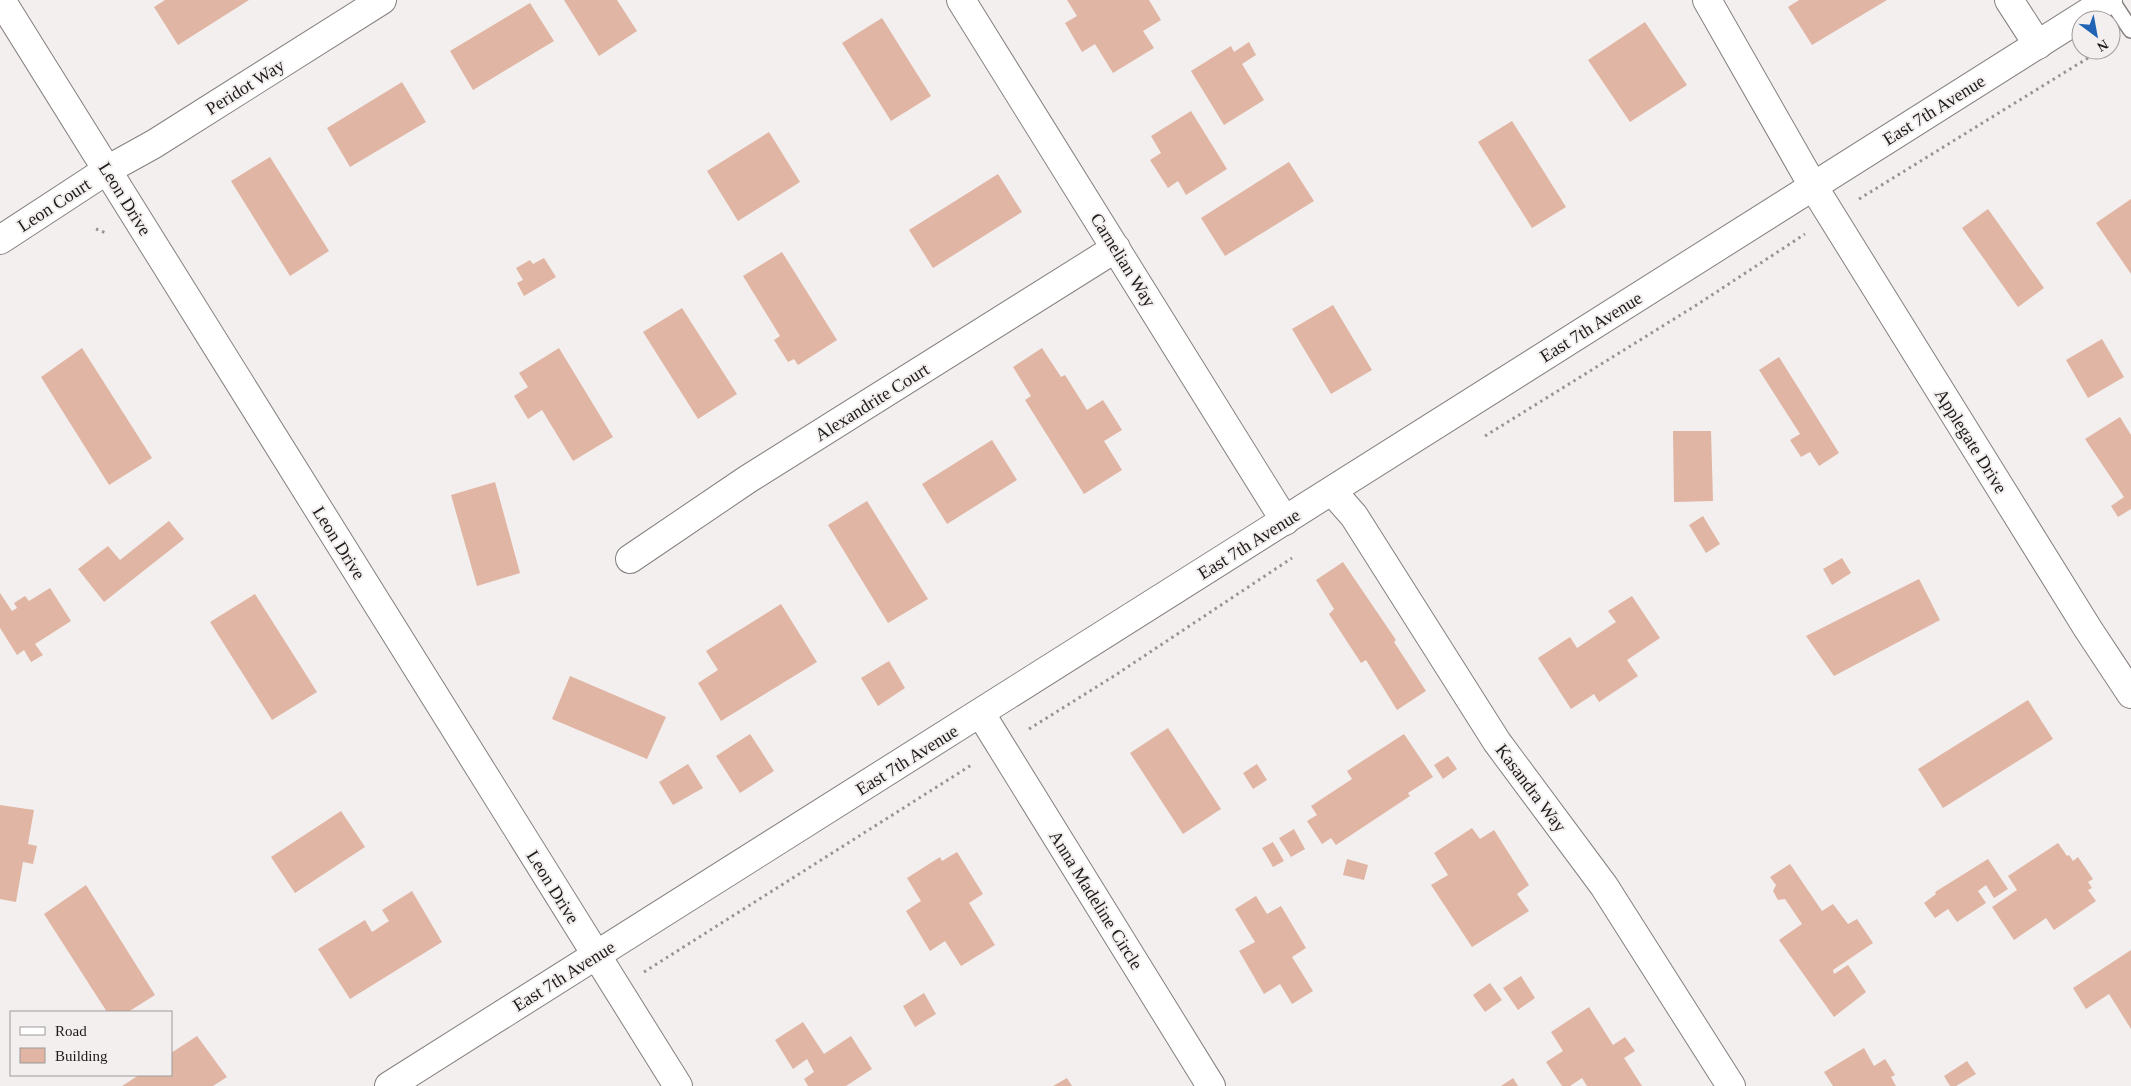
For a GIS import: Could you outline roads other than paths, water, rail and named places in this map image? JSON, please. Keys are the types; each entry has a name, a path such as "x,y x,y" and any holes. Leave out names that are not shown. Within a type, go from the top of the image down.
{"street":[{"name":"Leon Drive","path":"1,0 678,1086"},
{"name":"Peridot Way","path":"107,170 154,144 382,0"},
{"name":"Carnelian Way","path":"961,0 1285,521"},
{"name":"Applegate Drive","path":"1707,0 1813,186 2088,629 2131,694"},
{"path":"2009,0 2038,45"},
{"name":"East 7th Avenue","path":"389,1086 2110,0"},
{"name":"Leon Court","path":"0,240 107,170"},
{"name":"Alexandrite Court","path":"630,559 748,479 1116,248"},
{"name":"Kasandra Way","path":"1332,491 1354,516 1497,742 1604,886 1731,1086"},
{"name":"Anna Madeline Circle","path":"981,714 1211,1086"}],"lane":[{"path":"2110,0 2131,30"}]}
